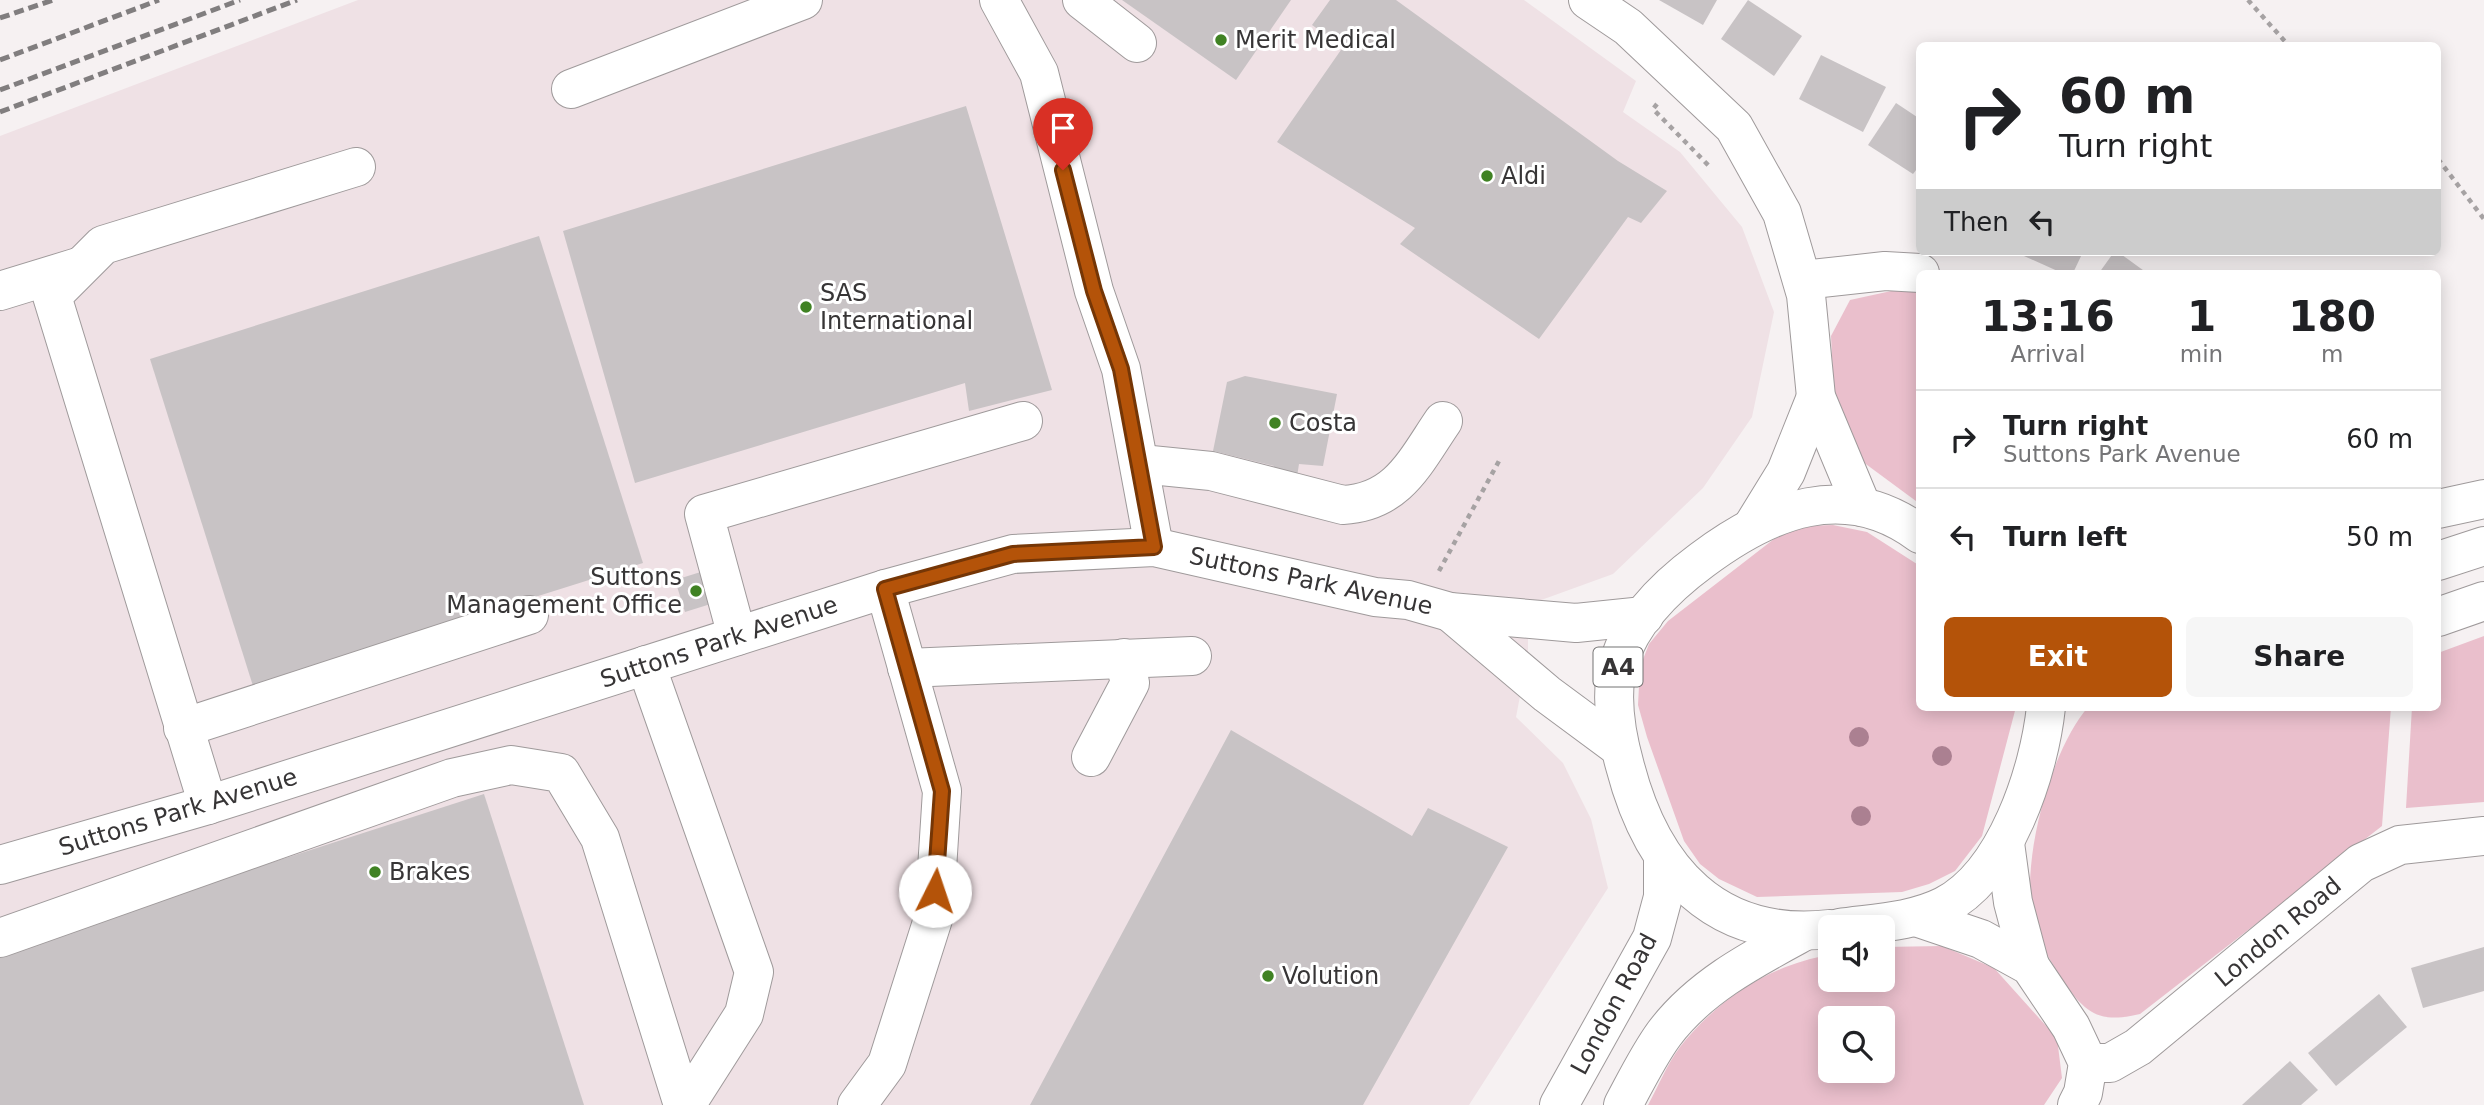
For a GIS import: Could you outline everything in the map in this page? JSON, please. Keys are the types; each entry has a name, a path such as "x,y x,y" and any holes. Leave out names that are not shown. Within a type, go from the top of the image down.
{"street":[{"path":"571,89 803,0"},
{"path":"999,0 1039,73 1094,291 1121,369 1141,464 1154,547"},
{"path":"1082,0 1137,43"},
{"path":"1588,0 1628,27 1734,127 1782,213 1803,280 1816,397 1862,507"},
{"path":"208,805 52,296 103,245 356,167"},
{"path":"0,291 81,266"},
{"path":"1803,280 1885,271 1916,273"},
{"path":"1754,524 1786,472 1816,397"},
{"path":"737,636 704,514 1023,421"},
{"path":"1141,464 1211,471 1343,505 1364,504 1384,496 1408,473 1443,421"},
{"path":"2441,508 2484,499"},
{"name":"A4","path":"1818,928 1746,921 1722,911 1682,883 1663,859 1639,810 1620,748 1616,716 1619,663 1644,616 1688,570 1754,524 1782,512 1815,505 1862,507 1887,514 1916,532"},
{"path":"2441,560 2484,546"},
{"name":"Suttons Park Avenue","path":"0,865 208,805 885,589 1013,554 1154,547 1375,597 1408,600 1450,612 1576,623 1644,616"},
{"path":"857,1105 887,1064 934,916 942,791 885,589"},
{"path":"2441,616 2484,601"},
{"name":"Suttons Park Avenue","path":"1450,612 1547,694 1620,748"},
{"path":"183,728 304,691 529,615"},
{"path":"907,667 1192,656"},
{"path":"1091,757 1130,683 1124,658"},
{"path":"646,665 754,972 744,1014 685,1105"},
{"name":"A4","path":"1895,920 1916,917 1961,896 1990,866 2005,843 2024,795 2046,711"},
{"path":"0,938 452,778 511,765 561,773 600,838 685,1105"},
{"name":"London Road","path":"2088,1063 2110,1063 2138,1047 2361,863 2400,845 2484,836"},
{"path":"2005,843 2013,902 2030,966 2071,1027 2088,1063 2083,1093 2077,1105"},
{"name":"London Road","path":"1559,1105 1652,938 1664,897 1663,859"},
{"path":"1916,917 1981,939 2030,966"},
{"name":"A4","path":"1623,1105 1647,1060 1683,1013 1740,966 1818,932"}],"path":[{"path":"2248,0 2286,42"},
{"path":"1680,76 1653,109 1716,174"},
{"path":"2441,163 2484,219"},
{"path":"1408,600 1433,581 1499,461"}],"shaded area":[{"path":"358,0 1524,0 1636,81 1623,112 1680,152 1742,227 1774,312 1752,417 1703,488 1613,574 1533,603 1528,599 1528,655 1516,717 1563,763 1591,819 1608,888 1469,1105 0,1105 0,136"},
{"path":"1905,288 1916,292 1916,501 1859,459 1835,415 1831,336 1850,300"},
{"path":"1833,525 1867,532 1916,563 1916,711 2015,711 1982,836 1955,871 1929,884 1902,892 1757,897 1719,879 1700,864 1684,841 1647,737 1638,705 1640,667 1649,644 1668,621 1774,539 1803,526"},
{"path":"2484,636 2484,802 2406,808 2412,711 2441,711 2441,652"},
{"path":"2085,711 2391,711 2382,826 2140,1014 2105,1017 2080,1003 2064,982 2038,937 2030,896 2031,869 2041,809 2050,779 2074,726"},
{"path":"1942,946 1994,968 2057,1038 2062,1078 2044,1105 1648,1105 1680,1047 1711,1014 1766,976 1818,958 1818,992 1895,992 1895,947"}],"building":[{"name":"Merit Medical","path":"1122,0 1291,0 1236,80"},
{"name":"Aldi","path":"1330,0 1396,0 1618,161 1667,191 1641,223 1628,217 1539,339 1400,244 1415,228 1277,142 1343,47 1312,25"},
{"path":"1659,0 1717,0 1703,25"},
{"path":"1748,0 1802,36 1774,76 1721,39"},
{"path":"1821,55 1886,87 1863,132 1799,99"},
{"path":"1896,103 1916,116 1916,170 1913,174 1868,145"},
{"name":"SAS International","path":"966,106 1052,390 969,411 965,383 635,483 563,231"},
{"path":"539,236 643,563 253,686 150,359"},
{"path":"2024,256 2081,256 2074,270 2055,270"},
{"path":"2111,256 2124,256 2143,270 2101,270"},
{"name":"Costa","path":"1245,376 1337,394 1323,466 1299,464 1296,483 1270,477 1274,466 1213,451 1227,382"},
{"name":"Suttons Management Office","path":"707,570 717,602 685,612 675,580"},
{"name":"Volution","path":"1231,730 1412,836 1428,808 1508,847 1363,1105 1030,1105"},
{"name":"Brakes","path":"484,794 584,1105 0,1105 0,950"},
{"path":"2484,947 2484,991 2423,1008 2411,968"},
{"path":"2379,994 2407,1027 2336,1086 2308,1053"},
{"path":"2290,1061 2318,1090 2301,1105 2242,1105"}],"railway":[{"path":"0,18 53,0"},
{"path":"0,60 159,0"},
{"path":"0,90 240,0"},
{"path":"0,112 297,0"}],"place":[{"name":"Merit Medical","path":"1221,40"},
{"name":"Aldi","path":"1487,176"},
{"name":"SAS International","path":"806,307"},
{"name":"Costa","path":"1275,423"},
{"name":"Suttons Management Office","path":"696,591"},
{"name":"Brakes","path":"375,872"},
{"name":"Volution","path":"1268,976"}],"route":[{"path":"935,891 942,791 885,589 1013,554 1154,547 1141,464 1121,369 1094,291 1063,170"}]}
